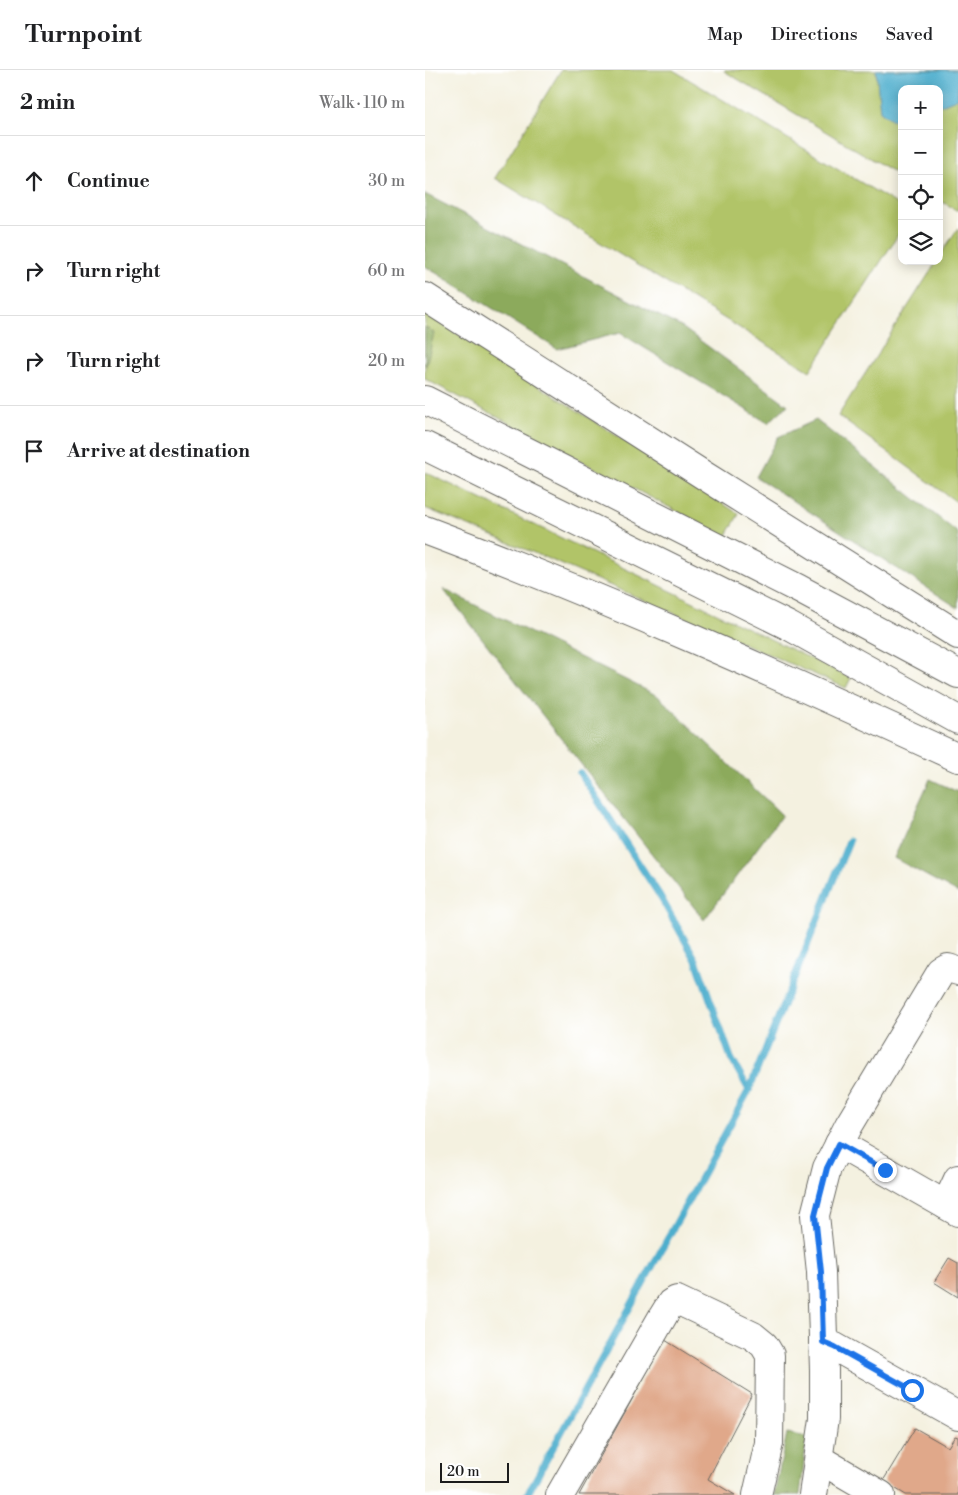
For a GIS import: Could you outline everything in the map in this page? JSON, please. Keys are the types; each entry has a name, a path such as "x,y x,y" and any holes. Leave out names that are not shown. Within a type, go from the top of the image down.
{"main road":[{"path":"425,297 958,635"},
{"path":"425,400 799,588 958,674"},
{"path":"425,446 789,626 958,720"},
{"path":"425,530 520,566 818,694 958,758"},
{"path":"813,1495 824,1420 821,1272 815,1215 827,1168 849,1125 941,972 948,968 958,971"},
{"path":"839,1144 952,1208 958,1179"},
{"path":"560,1495 663,1316 671,1303 677,1300 753,1336 764,1344 770,1355 769,1443 757,1495"},
{"path":"823,1342 958,1416"},
{"path":"819,1459 881,1495"}],"green space":[{"path":"561,70 673,70 898,205 898,235 810,371 495,178"},
{"path":"958,70 958,211 943,202 943,85 898,85 898,175 724,71"},
{"path":"425,194 683,328 788,405 768,423 620,333 557,349 425,266"},
{"path":"958,228 958,503 838,416 934,265 943,265 943,251"},
{"path":"425,313 739,514 726,537 425,379"},
{"path":"425,327 434,333 426,366 425,365"},
{"path":"816,420 958,533 958,608 756,477 778,437"},
{"path":"425,472 851,678 846,688 556,562 425,508"},
{"path":"443,589 658,696 782,815 704,920"},
{"path":"930,779 958,792 958,893 894,858"},
{"path":"787,1433 807,1437 800,1495 774,1495"}],"water":[{"path":"876,70 958,70 958,98 943,104 943,85 898,85 898,124 880,111"}],"building":[{"path":"949,1258 958,1263 958,1297 934,1282"},
{"path":"665,1340 752,1394 708,1479 735,1495 579,1495"},
{"path":"915,1428 948,1447 955,1436 958,1437 958,1495 906,1495 883,1481"}],"waterway":[{"path":"580,773 660,896 696,960 731,1058 749,1090"},
{"path":"527,1495 749,1090 849,841"}],"route":[{"path":"885,1170 839,1144 827,1168 815,1215 821,1272 823,1342 912,1390"}]}
